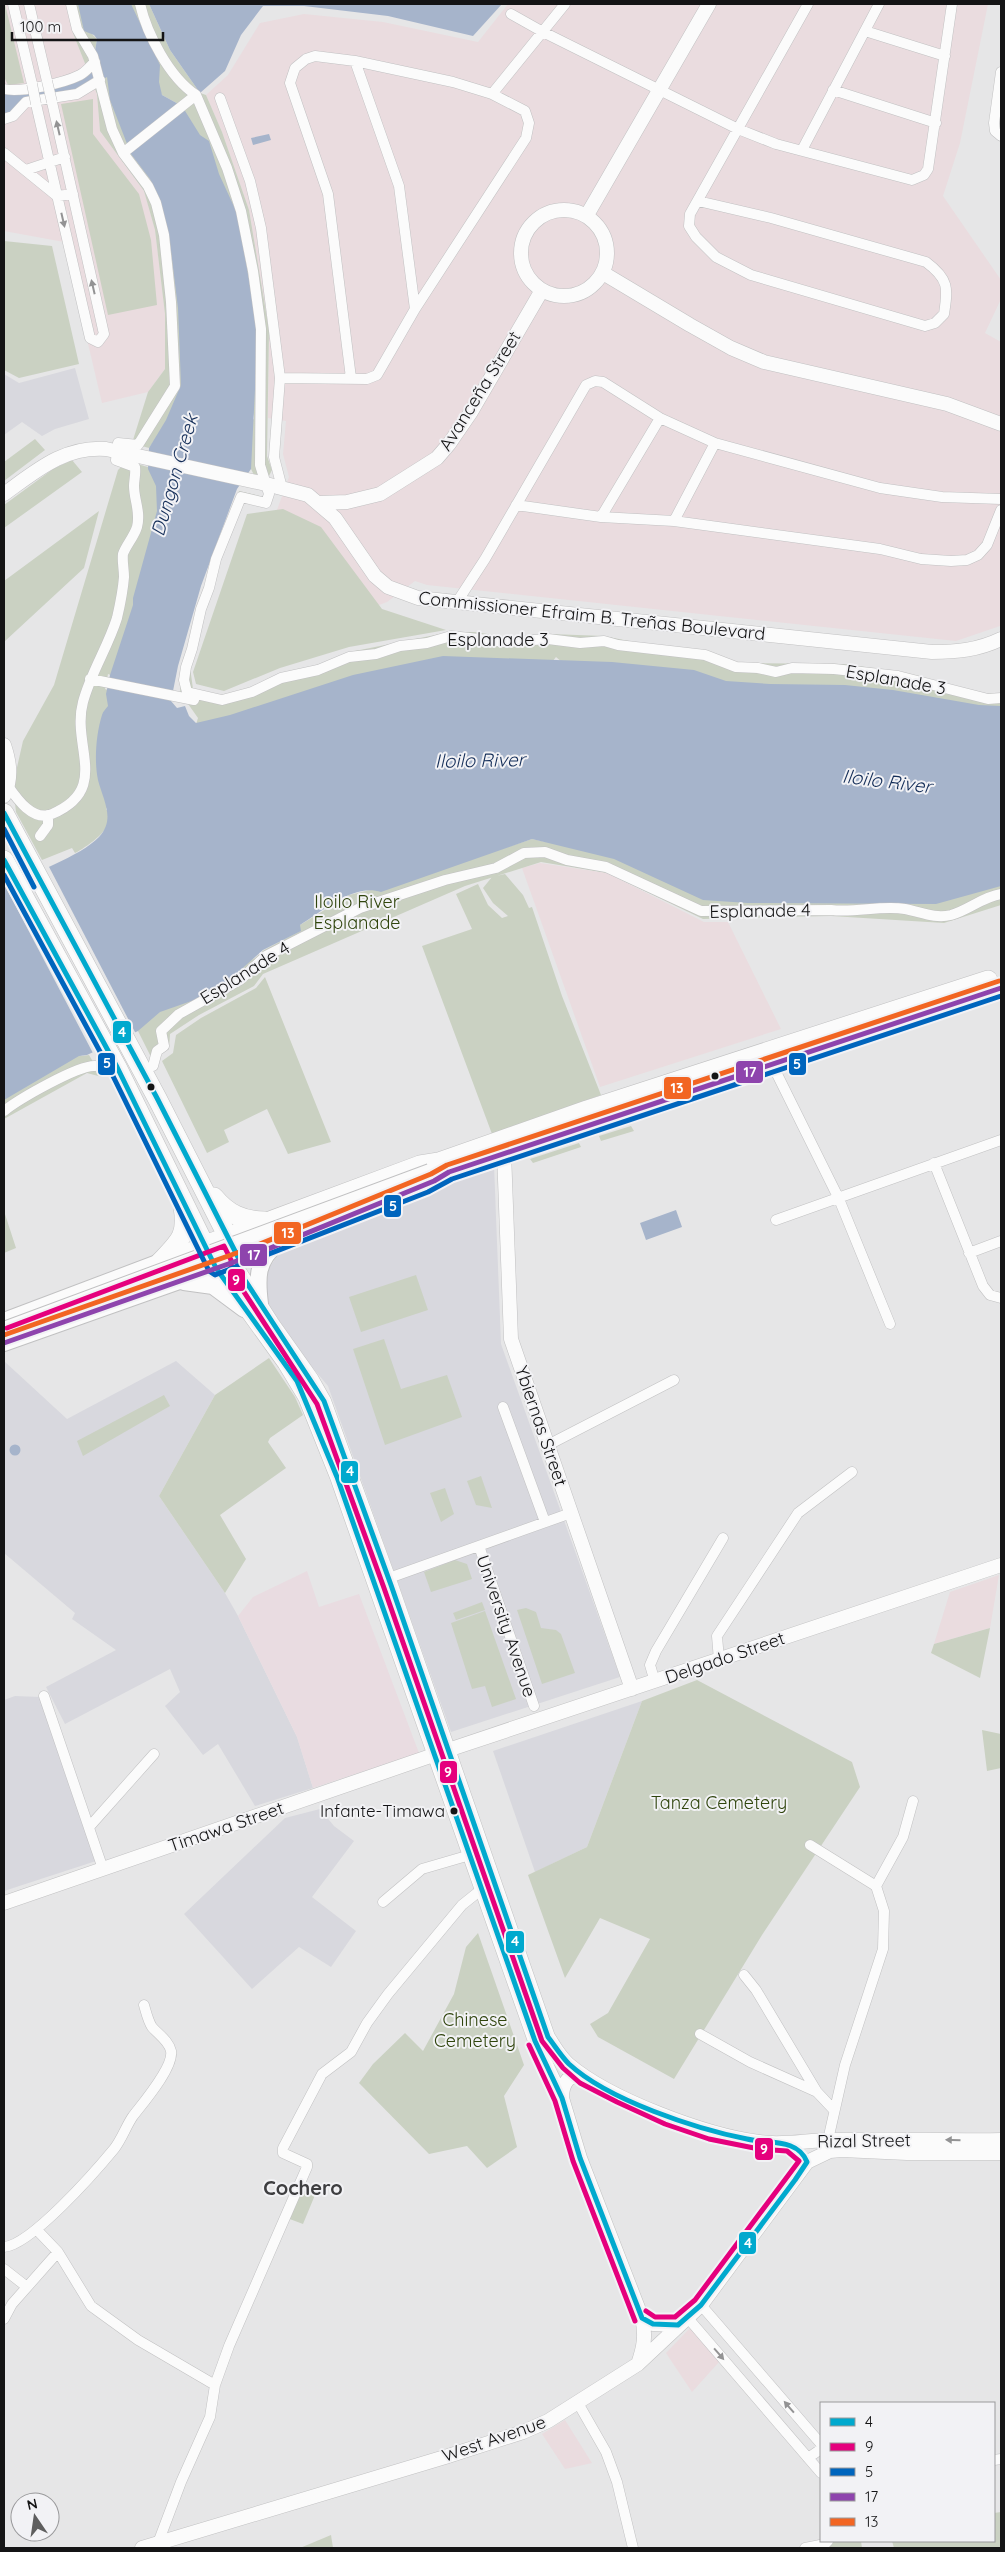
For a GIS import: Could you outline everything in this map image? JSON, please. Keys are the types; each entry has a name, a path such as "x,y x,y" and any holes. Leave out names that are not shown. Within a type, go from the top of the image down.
{"highway":[{"path":"4,813 135,1058 151,1075 239,1259"},
{"path":"6,865 117,1067 216,1268 425,1185 440,1169 510,1136 1001,988"},
{"path":"205,1245 420,1165 440,1169 504,1153 773,1066 807,1046 1001,976"},
{"path":"129,1093 151,1075"},
{"path":"201,1182 234,1216 251,1221 272,1221"},
{"path":"160,1262 176,1246 184,1231 180,1193"}],"main road":[{"path":"586,215 709,4"},
{"path":"557,210 572,210 586,215 597,224 605,236 608,249 607,263 603,273 593,286 581,293 568,296 555,295 542,290 531,280 522,260 521,252 524,238 531,225 543,215 557,210"},
{"path":"603,273 731,348 764,362 947,404 1001,424"},
{"name":"Avanceña Street","path":"320,503 347,502 380,494 437,458 471,412 542,290"},
{"name":"Commissioner Efraim B. Treñas Boulevard","path":"4,494 49,461 72,451 89,448 119,451 308,495 320,503 335,518 375,576 388,587 418,598 932,652 960,652 987,646 1001,640"},
{"path":"4,745 10,766 6,791"},
{"name":"Ybiernas Street","path":"504,1153 511,1340 632,1689"},
{"path":"4,1330 440,1169"},
{"path":"260,1304 258,1271 266,1255 279,1242"},
{"path":"4,1321 205,1245"},
{"path":"239,1259 238,1268 260,1304 311,1378 324,1401 389,1578 429,1696 441,1752 470,1855 535,2041 562,2098 580,2158 642,2318 645,2333 644,2348 638,2364"},
{"path":"4,1343 216,1268 285,1364 305,1397 337,1477 415,1700 441,1752"},
{"path":"177,1281 213,1286 244,1309"},
{"name":"Delgado Street","path":"441,1752 655,1682 1001,1564"},
{"path":"415,1700 429,1696"},
{"name":"Timawa Street","path":"4,1903 441,1752"},
{"name":"Rizal Street","path":"441,1752 548,2036 560,2056 585,2077 668,2117 711,2132 760,2142 790,2144 828,2140 1001,2140"},
{"path":"562,2098 564,2084 569,2078 578,2075 585,2077"},
{"path":"790,2144 804,2154 807,2162"},
{"name":"Rizal Street","path":"807,2162 830,2151 842,2150 906,2153 1001,2153"},
{"name":"West Avenue","path":"142,2548 523,2432 578,2403 638,2364 701,2305 807,2162"},
{"path":"642,2318 653,2324 683,2321"}],"street":[{"path":"13,4 90,338 98,342 104,334 29,4"},
{"path":"6,791 26,808 40,815 48,816 72,803 82,789 86,779 80,719 90,679 116,620 122,590 124,553 136,528 139,516 134,487 135,467 116,460 119,451 118,443 138,445 175,386 171,302 164,235 156,203 148,186 122,153 110,123 88,45 77,29 71,4"},
{"path":"140,4 143,18 169,65 188,90 196,95 230,177 241,211 253,271 261,329 260,465 266,484"},
{"path":"492,94 566,4"},
{"path":"698,200 771,218 926,262 939,272 948,289 944,314 935,323 925,326 751,275 716,257 696,237 689,226 690,214 808,4"},
{"path":"802,150 879,4"},
{"path":"511,14 543,32 738,129 802,150 912,180 918,179 928,169 946,56 952,4"},
{"path":"864,31 946,56"},
{"path":"24,48 38,44"},
{"path":"280,378 367,379 376,374 415,309 526,138 529,123 525,111 492,94 453,82 355,61 315,56 306,59 295,68 290,83 328,194 351,378"},
{"path":"355,61 399,186 415,309"},
{"path":"4,89 24,89 61,82 79,76 93,64"},
{"path":"1001,72 994,123 996,131 1001,136"},
{"path":"4,119 14,116 26,102 77,94 98,81"},
{"path":"833,90 936,123"},
{"path":"122,153 196,95"},
{"path":"220,98 250,181 260,228 280,378 274,457 282,488"},
{"path":"4,153 57,196 73,194"},
{"path":"26,170 65,157"},
{"path":"457,602 586,385 595,381 603,382 660,418 715,443 880,488 942,497 1001,499"},
{"path":"601,517 660,418"},
{"path":"674,521 715,443"},
{"name":"Esplanade 3","path":"266,484 269,494 266,503 241,497 237,504 213,569 186,667 184,680 187,692 222,700 252,692 281,678 318,670 349,657 376,654 400,646 427,643 451,636 506,642 548,639 580,643 604,641 668,652 705,655 736,667 758,668 776,672 792,668 853,670 909,679 977,696 1001,698"},
{"path":"516,505 601,517 674,521 880,549 921,559 951,561 967,560 978,555 987,545 1001,510"},
{"path":"90,679 180,696 210,704 212,699"},
{"path":"40,836 48,825 48,816"},
{"name":"Esplanade 4","path":"151,1075 157,1051 164,1046 161,1031 168,1023 179,1014 240,980 266,956 360,908 445,880 496,868 524,853 545,852 567,860 606,867 701,912 832,910 848,912 886,908 904,909 936,917 952,914 983,898 1001,894"},
{"path":"4,1111 27,1095 83,1068 95,1066"},
{"path":"773,1066 839,1199 890,1324"},
{"path":"776,1220 1001,1140"},
{"path":"934,1164 986,1291 1001,1298"},
{"path":"969,1253 1001,1242"},
{"path":"548,1445 674,1380"},
{"path":"503,1407 545,1522"},
{"path":"719,1660 717,1636 798,1513 852,1472"},
{"path":"389,1578 570,1513"},
{"path":"655,1682 650,1665 656,1651 722,1538"},
{"name":"University Avenue","path":"479,1546 534,1706"},
{"path":"44,1696 90,1826 103,1869"},
{"path":"90,1826 154,1754"},
{"path":"876,1886 903,1837 913,1801"},
{"path":"810,1845 876,1886 884,1911 883,1949 834,2109 828,2140"},
{"path":"383,1902 422,1869 470,1855"},
{"path":"158,2543 181,2482 210,2417 215,2385 229,2346 307,2167 306,2164 283,2150 304,2105 322,2074 351,2052 367,2023 388,1994 462,1906 482,1889"},
{"path":"744,1975 756,1990 817,2092 834,2109"},
{"path":"4,2247 18,2242 37,2230 115,2148 169,2062 171,2051 167,2042 151,2025 144,2005"},
{"path":"700,2034 750,2062 817,2092"},
{"path":"37,2230 58,2252 91,2306 138,2340 215,2385"},
{"path":"4,2319 12,2304 58,2252"},
{"path":"4,2269 27,2287"},
{"path":"701,2305 820,2443"},
{"path":"683,2321 820,2471"},
{"path":"578,2403 606,2452 618,2482 633,2548"},
{"path":"808,2458 820,2450"},
{"path":"805,2548 827,2542"}],"shaded area":[{"path":"4,4 66,4 73,33 97,94 100,131 144,191 155,230 165,314 165,369 148,392 102,403 64,242 4,231"},
{"path":"508,4 988,4 960,143 943,196 1001,280 1001,299 985,333 1001,342 1000,626 956,641 427,585 415,581 387,602 330,624 258,562 289,477 283,454 286,421 268,418 269,330 249,210 222,132 206,95 228,75 260,23 304,14 383,22 478,42"},
{"path":"75,368 89,419 55,429 42,436 22,422 4,435 4,374 19,383"},
{"path":"540,863 607,873 704,922 728,922 781,1029 600,1087 522,868"},
{"path":"494,1165 501,1344 620,1677 451,1732 328,1386 302,1355 265,1302 268,1270 282,1248"},
{"path":"4,1361 67,1419 176,1361 215,1395 159,1496 225,1593 238,1616 297,1737 313,1788 255,1806 218,1744 203,1755 165,1706 180,1692 170,1669 65,1724 46,1687 116,1650 72,1619 75,1613 4,1553"},
{"path":"307,1571 319,1607 359,1594 419,1753 313,1788 297,1737 238,1616 253,1597"},
{"path":"999,1575 990,1628 934,1644 950,1592"},
{"path":"15,1696 40,1697 96,1861 4,1891 4,1700"},
{"path":"642,1701 587,1847 535,1872 493,1751"},
{"path":"320,1809 334,1826 354,1841 312,1897 356,1931 331,1967 299,1947 252,1989 184,1914 285,1818"},
{"path":"690,2328 719,2362 692,2392 666,2353"},
{"path":"565,2420 592,2463 565,2469 542,2434"}],"green space":[{"path":"4,4 24,83 8,85 4,77"},
{"path":"66,4 86,4 91,33 97,39 95,51 107,76 131,153 153,166 204,370 149,448 138,445 133,440 148,392 165,369 165,314 155,230 144,191 100,131 97,94 73,33"},
{"path":"114,4 149,4 170,50 200,93 206,95 222,132 249,210 269,330 267,456 272,470 268,478 254,475 251,469 246,423 254,419 254,417 182,106 162,95"},
{"path":"93,99 93,134 139,194 151,240 157,305 108,315 61,104"},
{"path":"4,241 52,246 79,364 19,378 4,370"},
{"path":"35,439 45,450 4,481 4,462"},
{"path":"72,460 82,472 4,528 4,505 53,469"},
{"path":"127,461 172,474 115,677 108,674 105,689 118,694 110,804 106,809 109,815 109,822 101,834 75,853 72,848 42,860 16,812 13,785 23,741 54,685 118,470"},
{"path":"239,491 272,499 244,502 217,570 190,667 193,689 222,696 250,688 279,674 317,665 350,652 450,632 475,632 506,637 550,634 604,636 738,663 844,664 906,673 984,694 1001,693 1001,719 570,669 556,657 541,676 193,734 198,718 186,701 180,701 181,667"},
{"path":"283,509 321,527 382,609 446,630 349,647 280,668 224,691 196,684 193,672 247,514"},
{"path":"99,511 84,568 4,642 4,581"},
{"name":"Iloilo River Esplanade","path":"532,839 546,842 1001,880 1001,905 944,923 831,916 703,919 607,873 541,862 465,886 263,974 254,986 199,1015 170,1034 169,1049 152,1059 138,1031 141,1015 255,958 264,950 300,931 300,925 349,895 395,884"},
{"path":"505,874 523,895 529,908 532,907 562,996 601,1095 492,1134 422,946 472,929 456,894 478,884 488,905 502,918 508,916 493,903 483,888 492,877"},
{"path":"265,977 331,1142 288,1154 267,1109 224,1130 229,1142 207,1153 162,1061 173,1053 176,1035 201,1018 256,988"},
{"path":"69,1051 82,1056 89,1055 102,1077 87,1073 4,1119 4,1085"},
{"path":"631,1126 634,1131 601,1141 599,1136"},
{"path":"579,1143 581,1147 533,1163 530,1159"},
{"path":"4,1211 16,1248 4,1253"},
{"path":"416,1275 428,1310 361,1332 349,1297"},
{"path":"384,1339 401,1389 447,1375 462,1417 385,1445 353,1349"},
{"path":"269,1358 295,1397 303,1415 270,1438 268,1442 286,1468 220,1515 246,1559 225,1593 159,1496 215,1395"},
{"path":"164,1395 170,1406 83,1456 77,1441"},
{"path":"481,1476 492,1508 476,1505 467,1481"},
{"path":"445,1488 454,1514 441,1522 430,1493"},
{"path":"455,1560 467,1564 472,1579 431,1592 424,1572"},
{"path":"482,1602 485,1610 456,1620 453,1613"},
{"path":"526,1608 536,1612 541,1628 556,1630 561,1634 575,1673 542,1684 517,1610"},
{"path":"485,1611 516,1699 492,1707 485,1686 472,1689 451,1623"},
{"path":"990,1628 980,1678 931,1653 934,1644"},
{"name":"Tanza Cemetery","path":"697,1680 852,1762 860,1787 762,1935 674,2079 598,2037 590,2024 608,2013 650,1939 600,1918 565,1978 528,1875 587,1847 642,1701"},
{"path":"982,1730 1001,1734 1001,1768 987,1771"},
{"name":"Chinese Cemetery","path":"478,1933 524,2065 504,2096 517,2147 487,2168 467,2146 429,2154 359,2083 373,2064 405,2033 423,2051 454,1994 466,1947"},
{"path":"300,2189 315,2195 303,2224 287,2218"},
{"path":"1001,2512 1001,2548 894,2548 892,2542 995,2542 995,2513"},
{"path":"331,2535 333,2548 300,2548"},
{"path":"830,2542 861,2542 862,2548 819,2548"}],"water":[{"path":"78,4 131,4 160,65 159,82 162,95 182,106 200,135 209,141 219,174 237,213 258,329 251,469 237,489 201,586 178,666 171,701 177,708 185,706 189,716 196,723 230,715 353,675 443,656 612,662 694,670 726,681 770,684 845,685 893,690 979,705 1001,706 1001,886 936,904 748,903 703,900 614,859 532,839 381,892 371,890 360,891 339,900 300,925 301,931 263,950 219,989 160,1012 138,1031 87,1055 79,1056 4,1100 4,886 80,851 99,837 107,823 107,809 97,773 96,748 98,731 102,714 108,706 106,694 110,675 133,605 133,598 157,511 156,486 148,469 149,448 166,420 181,385 178,308 170,243 160,199 150,179 131,154 110,100 107,77 86,90 26,102 4,119 4,89 11,90 85,72 95,51 97,39 94,35 84,31"},
{"path":"149,4 502,4 473,36 388,16 304,6 263,6 241,35 225,71 200,93 170,50"},
{"path":"269,134 271,140 253,145 251,138"},
{"path":"676,1210 682,1227 646,1240 640,1223"},
{"path":"15,1444 21,1450 15,1456 9,1450"}],"pier":[{"path":"47,863 136,1034 94,1055 4,884"}],"transit line":[{"name":"4","path":"4,813 157,1098 239,1259 237,1268 324,1401 391,1585 548,2037 569,2064 606,2090 654,2111 703,2128 747,2139 790,2145 803,2154 807,2162 701,2305 678,2325 653,2324 642,2318 580,2158 562,2098 535,2041 337,1477 297,1381 216,1268 117,1067 4,860"},
{"name":"5","path":"4,829 34,887"},
{"name":"5","path":"4,875 110,1070 209,1271 215,1275 428,1192 452,1179 1001,996"},
{"name":"13","path":"4,1335 248,1249 431,1174 447,1165 999,981"},
{"name":"17","path":"4,1343 251,1256 434,1181 449,1172 1001,988"},
{"name":"9","path":"7,1328 224,1246 231,1260 231,1272 317,1404 384,1588 542,2041 563,2068 580,2083 617,2102 665,2124 709,2139 759,2149 787,2151 799,2161 695,2300 675,2317 655,2317 646,2311"},
{"name":"9","path":"529,2045 555,2101 573,2161 635,2321"}],"place":[{"name":"Infante-Timawa","path":"454,1811"}],"district":[{"name":"Cochero","path":"303,2188"}],"water label":[{"name":"Dungon Creek","path":"174,475"},
{"name":"Iloilo River","path":"480,760"},
{"name":"Iloilo River","path":"887,781"}]}
